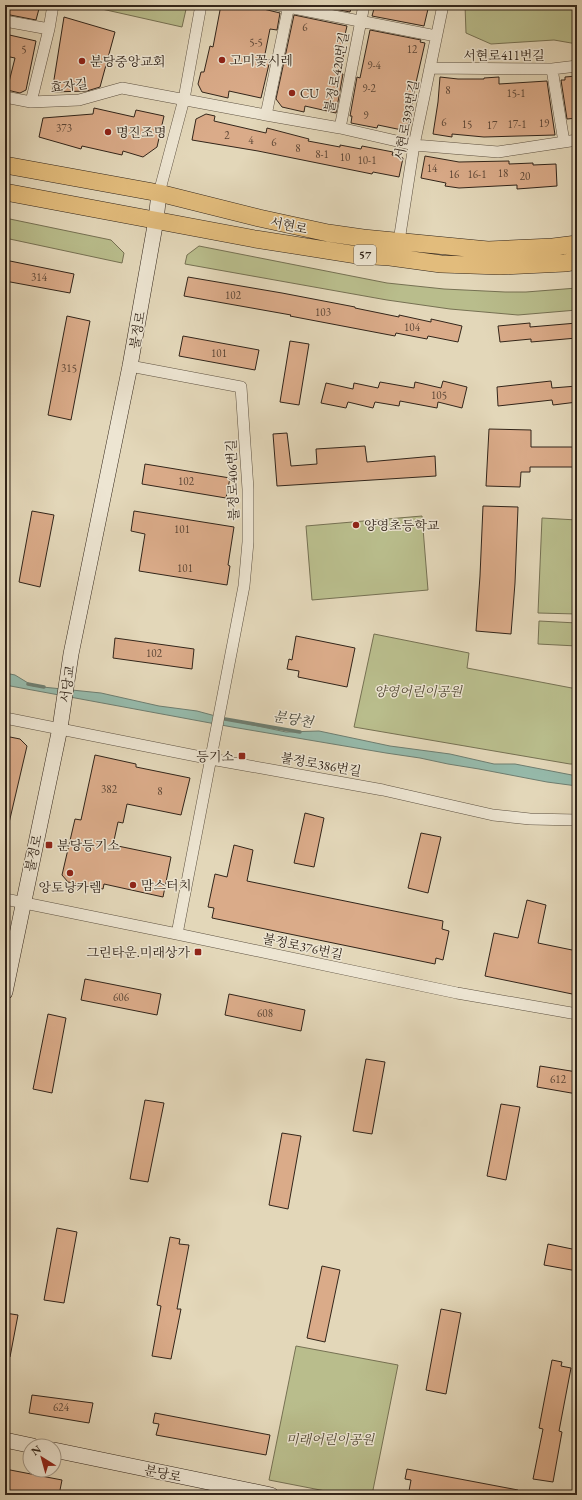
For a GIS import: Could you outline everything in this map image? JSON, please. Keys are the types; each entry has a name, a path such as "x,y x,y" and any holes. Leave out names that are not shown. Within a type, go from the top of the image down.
{"main road":[{"name":"서현로","path":"5,165 159,193 259,218 328,233 363,238 488,250 553,247 577,244"},
{"name":"서현로","path":"5,192 255,239 357,255 390,257 442,264 500,266 565,263 577,261"},
{"name":"불정로","path":"71,654 130,366 156,220 159,193"},
{"name":"서당교","path":"61,721 71,654"},
{"name":"불정로","path":"5,992 61,721"},
{"path":"5,1440 22,1444"},
{"name":"분당로","path":"62,1452 271,1495"}],"street":[{"path":"31,102 49,29 53,5"},
{"name":"불정로","path":"159,193 184,99 201,5"},
{"name":"불정로420번길","path":"340,128 364,5"},
{"name":"서현로393번길","path":"399,241 414,145 431,68 442,5"},
{"path":"266,115 285,6 436,36"},
{"path":"5,21 49,29"},
{"name":"서현로411번길","path":"431,68 552,69 577,66"},
{"path":"552,69 564,142"},
{"name":"효자길","path":"5,97 31,102 79,100 122,88 184,99"},
{"name":"불정로420번길","path":"184,99 340,128 414,145 498,152 577,140"},
{"name":"불정로406번길","path":"130,366 241,387 248,489 248,542 244,586 227,683 212,754"},
{"name":"불정로386번길","path":"5,718 61,721 493,815 530,819 577,820"},
{"path":"177,934 212,754"},
{"name":"불정로376번길","path":"5,899 457,993 577,1014"}],"green space":[{"path":"84,5 187,5 182,27"},
{"path":"465,5 577,5 577,44 554,40 491,44 466,33"},
{"path":"5,218 111,240 124,253 122,263 5,238"},
{"path":"199,246 387,283 444,289 505,292 577,288 577,310 518,315 450,309 387,300 185,264 187,255"},
{"path":"422,516 428,590 312,600 306,526"},
{"path":"542,518 577,520 577,614 538,613"},
{"path":"539,621 577,623 577,646 538,644"},
{"name":"양영어린이공원","path":"374,634 469,653 467,668 577,689 577,764 354,727"},
{"name":"미래어린이공원","path":"296,1346 398,1365 372,1495 346,1495 269,1480"}],"shaded area":[{"path":"5,673 15,675 33,686 101,693 159,706 197,711 234,721 286,732 319,731 390,746 450,754 494,764 515,764 577,776 577,786 232,727 5,685"}],"building":[{"path":"5,5 40,5 36,20 5,14"},
{"path":"221,5 237,5 250,8 251,6 280,13 277,30 270,29 264,59 270,60 261,98 229,91 228,98 202,92 198,84 201,72 204,72 210,46 213,47"},
{"path":"314,5 352,5 350,12"},
{"path":"375,5 410,5 428,9 424,26 372,16"},
{"path":"294,15 347,26 341,52 344,53 339,73 343,74 336,113 305,106 304,112 282,107 276,99"},
{"name":"분당중앙교회","path":"64,17 115,32 100,87 87,91 52,92"},
{"path":"370,30 421,40 420,42 425,43 408,125 402,130 378,125 377,128 351,123 352,116 350,116 357,77 360,78"},
{"path":"5,34 36,41 26,90 20,93 7,90 15,58 5,56"},
{"path":"577,76 577,118 567,119 561,80 565,80 565,77"},
{"path":"440,77 484,79 499,77 499,84 547,81 555,135 484,137 452,134 452,137 433,134"},
{"path":"94,108 134,117 136,110 164,116 157,147 143,157 123,151 122,155 82,146 81,149 39,137 43,118 93,114"},
{"path":"206,114 215,116 214,121 266,133 267,128 309,139 308,141 361,149 362,146 393,152 392,155 403,158 399,177 373,172 372,174 258,151 192,140 196,119"},
{"path":"425,156 459,162 509,161 509,164 556,164 557,186 517,189 517,185 459,188 445,186 446,183 421,178"},
{"path":"5,260 74,274 70,293 5,281"},
{"path":"188,277 282,293 399,317 399,315 431,322 431,319 462,326 458,342 428,336 427,339 396,333 395,336 290,316 291,315 184,296"},
{"path":"67,316 90,321 71,420 48,415"},
{"path":"530,323 530,327 577,323 577,338 531,342 531,339 500,342 498,326"},
{"path":"183,336 259,350 255,370 179,356"},
{"path":"290,341 309,344 299,405 280,402"},
{"path":"443,381 467,387 462,408 438,402 437,408 400,401 399,406 375,402 373,408 348,402 346,408 321,403 326,383 353,389 354,383 378,388 380,382 414,388 415,382 441,388"},
{"path":"551,381 552,388 577,386 577,402 553,405 552,400 498,406 497,387"},
{"path":"489,429 531,430 531,447 577,447 577,467 530,467 530,472 521,472 520,487 486,486"},
{"path":"287,433 291,466 317,464 316,449 365,446 367,462 435,456 436,476 277,486 273,434"},
{"path":"145,464 230,478 226,498 142,484"},
{"path":"483,506 518,507 511,634 476,631"},
{"path":"32,511 54,515 40,587 19,582"},
{"path":"134,511 234,527 228,565 230,566 227,585 139,571 145,534 131,531"},
{"path":"296,636 355,648 347,687 298,677 299,671 287,669 289,659 292,660"},
{"path":"115,638 194,649 192,669 113,658"},
{"path":"5,736 20,739 27,746 9,823 5,823"},
{"path":"95,755 136,764 136,767 190,778 181,815 127,804 123,823 118,822 113,845 171,857 163,897 104,884 103,889 68,882 62,875 75,819 81,820"},
{"path":"305,813 324,818 314,867 294,863"},
{"path":"421,833 441,837 428,893 408,888"},
{"path":"234,845 253,850 247,881 443,921 442,929 449,931 443,960 436,958 435,964 212,918 214,908 208,907 215,874 227,877"},
{"path":"527,900 546,905 538,943 577,951 577,995 485,976 494,933 518,938"},
{"path":"85,979 161,994 157,1015 81,1000"},
{"path":"229,994 305,1010 301,1031 225,1015"},
{"path":"48,1014 66,1018 52,1093 33,1089"},
{"path":"366,1059 385,1062 372,1134 353,1131"},
{"path":"540,1066 577,1072 577,1094 537,1087"},
{"path":"145,1100 164,1103 148,1182 130,1179"},
{"path":"501,1104 520,1107 506,1180 487,1176"},
{"path":"282,1133 301,1136 288,1209 269,1205"},
{"path":"57,1228 77,1232 64,1303 44,1300"},
{"path":"170,1237 180,1239 179,1244 189,1245 177,1309 181,1309 171,1359 152,1356 161,1306 157,1305"},
{"path":"548,1244 577,1250 577,1271 544,1265"},
{"path":"322,1266 340,1270 325,1342 307,1338"},
{"path":"441,1309 461,1313 446,1394 426,1390"},
{"path":"5,1313 18,1315 10,1357 5,1356"},
{"path":"552,1360 562,1362 561,1366 571,1368 559,1431 562,1432 553,1482 533,1479 543,1429 539,1428"},
{"path":"32,1395 93,1403 89,1423 29,1413"},
{"path":"155,1413 270,1435 266,1455 156,1435 159,1424 153,1423"},
{"path":"5,1469 22,1472 22,1478 52,1478 62,1480 59,1495 31,1495 5,1490"},
{"path":"407,1469 518,1490 518,1495 431,1495 409,1491 411,1480 405,1479"}],"waterway":[{"name":"분당천","path":"28,684 44,687"},
{"name":"분당천","path":"225,719 300,732"}],"place":[{"name":"고미꽃시레","path":"222,60"},
{"name":"분당중앙교회","path":"82,61"},
{"name":"CU","path":"292,93"},
{"name":"명진조명","path":"108,132"},
{"name":"양영초등학교","path":"356,525"},
{"name":"등기소","path":"242,756"},
{"name":"분당등기소","path":"49,845"},
{"name":"앙토낭카렘","path":"70,873"},
{"name":"맘스터치","path":"133,885"},
{"name":"그린타운.미래상가","path":"198,952"}]}
